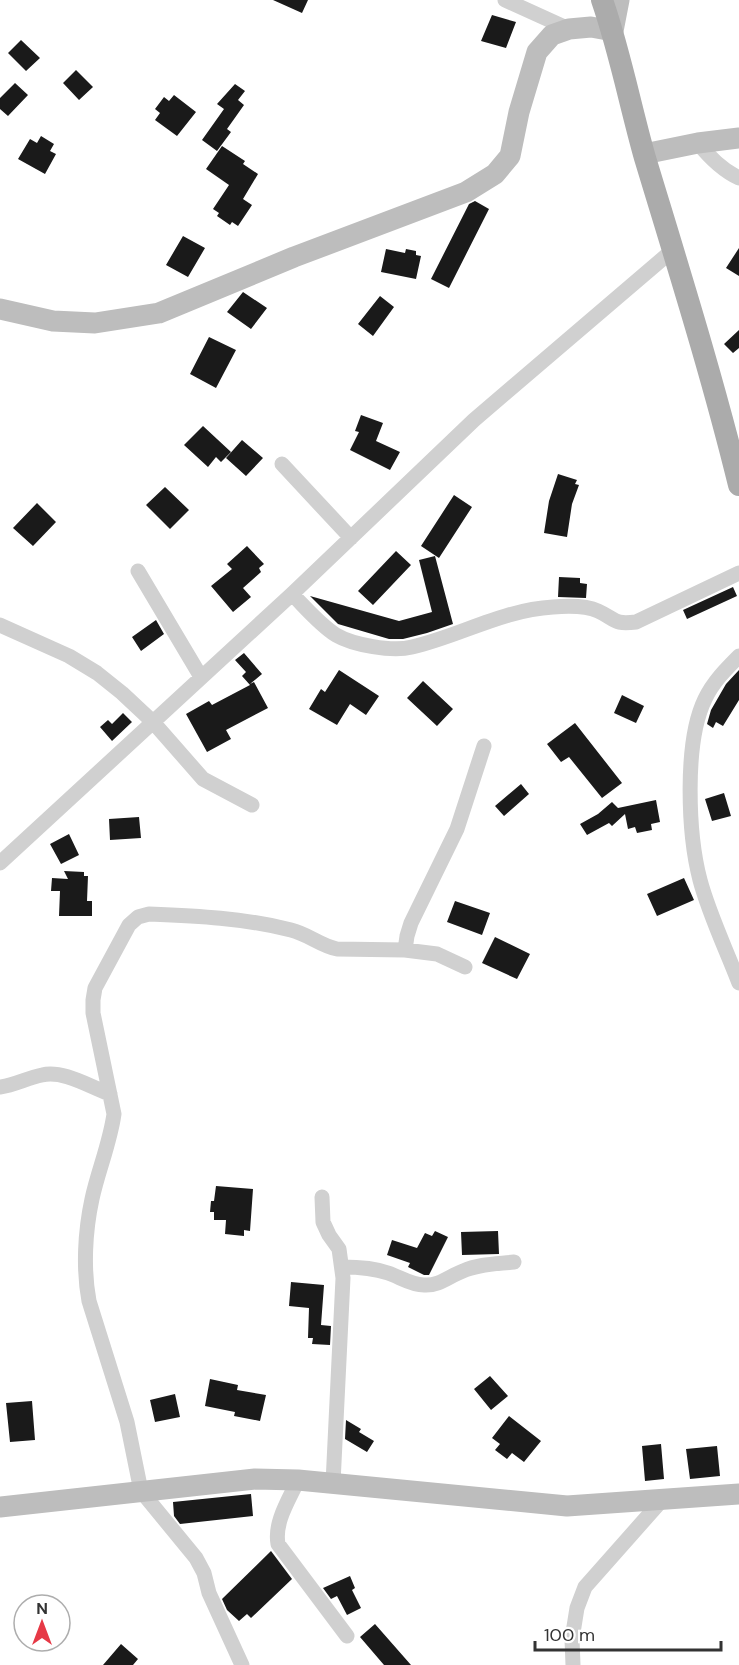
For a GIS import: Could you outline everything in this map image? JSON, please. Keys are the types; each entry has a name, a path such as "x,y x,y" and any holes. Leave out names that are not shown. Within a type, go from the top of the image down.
{"main road":[{"path":"602,0 613,31 644,154 716,393 739,485"},
{"path":"613,31 619,0"},
{"path":"0,309 53,321 95,323 159,313 294,257 466,192 495,174 510,156 519,112 537,52 552,35 569,29 591,27 613,31"},
{"path":"644,154 698,143 739,138"},
{"path":"0,1507 255,1479 333,1483 567,1506 739,1494"}],"street":[{"path":"505,0 569,29"},
{"path":"698,143 710,158 727,172 739,178"},
{"path":"0,863 292,594 474,420 674,249"},
{"path":"282,464 351,538"},
{"path":"138,571 201,677"},
{"path":"292,594 337,636 383,648 410,648 502,615 535,609 582,607 597,610 617,622 636,622 739,573"},
{"path":"0,626 69,656 97,673 153,722 203,778 252,805"},
{"path":"739,656 720,676 700,711 690,776 694,840 700,880 739,982"},
{"path":"405,950 406,936 411,923 457,829 484,746"},
{"path":"242,1665 212,1600 204,1573 196,1558 141,1491 127,1422 89,1301 86,1285 87,1243 92,1201 113,1121 110,1094 93,1013 95,988 122,936 138,917 149,914 257,922 309,936 327,947 405,950 437,954 465,967"},
{"path":"0,1087 43,1074 58,1074 110,1094"},
{"path":"322,1197 323,1221 329,1236 339,1249 342,1267 333,1483"},
{"path":"342,1267 386,1272 417,1285 426,1286 438,1284 462,1271 514,1262"},
{"path":"298,1480 278,1525 276,1535 278,1544 347,1636"},
{"path":"573,1665 572,1639 576,1608 585,1587 662,1500"}],"building":[{"path":"273,0 308,0 302,13"},
{"path":"492,15 516,22 506,48 481,41"},
{"path":"21,40 40,58 26,71 8,53"},
{"path":"76,70 93,87 79,100 63,83"},
{"path":"15,83 28,95 8,116 0,109 0,98"},
{"path":"235,84 245,91 238,100 244,105 227,129 231,132 217,151 202,140 224,109 217,104"},
{"path":"174,95 196,112 177,136 155,120 160,113 155,109 164,97 169,101"},
{"path":"41,136 54,144 50,151 56,154 45,174 18,159 30,139 37,143"},
{"path":"222,146 245,161 243,164 258,174 243,199 252,205 238,226 232,222 230,225 217,216 219,213 213,209 229,185 206,169"},
{"path":"475,201 489,209 449,288 431,279 469,204"},
{"path":"183,236 205,248 188,277 166,265"},
{"path":"739,248 739,276 726,268"},
{"path":"386,249 405,253 406,249 416,251 416,255 421,256 416,279 381,272"},
{"path":"243,292 267,308 251,329 227,312"},
{"path":"380,296 394,307 373,336 358,324"},
{"path":"739,330 739,348 733,353 724,344"},
{"path":"209,337 236,350 216,388 190,374"},
{"path":"361,415 383,423 376,441 400,452 390,470 350,450 359,432 355,431"},
{"path":"203,426 231,452 221,462 216,457 208,467 184,445"},
{"path":"242,440 263,458 246,476 226,458"},
{"path":"558,474 577,480 575,484 579,485 572,504 567,537 544,533 549,501"},
{"path":"165,487 189,510 170,529 146,505"},
{"path":"454,495 472,507 439,558 421,546"},
{"path":"37,503 56,522 33,546 13,528"},
{"path":"247,546 264,564 259,568 261,572 243,588 251,597 233,612 211,586 232,569 227,564"},
{"path":"396,551 411,565 373,605 358,591"},
{"path":"435,556 453,624 427,633 403,639 389,639 338,624 310,596 399,621 432,612 419,560"},
{"path":"559,577 580,578 580,583 587,584 586,598 558,597"},
{"path":"733,587 737,596 687,619 683,610"},
{"path":"156,620 164,634 141,651 132,637"},
{"path":"244,653 262,674 250,684 254,682 268,708 226,730 231,739 207,752 186,714 209,701 212,705 250,685 242,676 246,672 235,660"},
{"path":"339,670 379,696 366,715 350,704 337,725 309,709 321,689 325,692"},
{"path":"739,670 739,700 723,726 716,722 713,728 707,724 711,710 726,684"},
{"path":"423,681 453,709 437,726 407,698"},
{"path":"622,695 644,706 636,723 614,713"},
{"path":"123,713 132,722 112,741 100,727 108,720 112,724"},
{"path":"575,723 622,783 602,798 569,757 561,762 547,744"},
{"path":"521,784 529,794 504,816 495,806"},
{"path":"724,793 731,816 712,821 705,799"},
{"path":"656,800 660,822 651,824 652,830 637,833 635,827 628,829 625,814 612,826 609,823 587,835 580,824 598,814 612,802 618,808"},
{"path":"139,817 141,838 110,840 109,819"},
{"path":"69,834 79,855 61,864 50,844"},
{"path":"64,871 84,872 84,876 88,876 87,901 92,901 92,916 59,916 60,891 51,891 52,878 68,879"},
{"path":"684,878 694,900 657,916 647,894"},
{"path":"455,901 490,913 482,935 447,922"},
{"path":"495,937 530,954 517,979 482,963"},
{"path":"216,1186 253,1189 250,1231 244,1230 244,1236 225,1234 226,1220 214,1220 214,1212 210,1212"},
{"path":"435,1231 448,1237 429,1275 408,1267 410,1263 387,1255 392,1240 417,1248 425,1233 432,1236"},
{"path":"498,1231 499,1254 462,1255 461,1232"},
{"path":"291,1282 324,1285 321,1325 331,1326 330,1345 312,1344 313,1338 308,1338 309,1308 289,1306"},
{"path":"490,1376 508,1396 491,1410 474,1389"},
{"path":"210,1379 238,1385 237,1390 266,1395 260,1421 234,1416 235,1412 205,1406"},
{"path":"175,1394 180,1417 155,1422 150,1400"},
{"path":"32,1401 35,1440 10,1442 6,1403"},
{"path":"509,1416 541,1441 524,1462 512,1453 507,1459 495,1450 500,1444 492,1438"},
{"path":"346,1420 361,1429 359,1432 374,1441 367,1452 345,1439"},
{"path":"661,1444 664,1479 645,1481 642,1446"},
{"path":"717,1446 720,1476 690,1479 686,1449"},
{"path":"251,1494 253,1516 180,1524 174,1516 173,1502"},
{"path":"271,1551 292,1579 251,1618 247,1614 239,1621 227,1610 222,1599"},
{"path":"350,1576 355,1588 352,1590 361,1608 347,1615 337,1596 331,1599 323,1588"},
{"path":"375,1624 411,1665 384,1665 360,1637"},
{"path":"121,1644 138,1659 133,1665 103,1665"}]}
